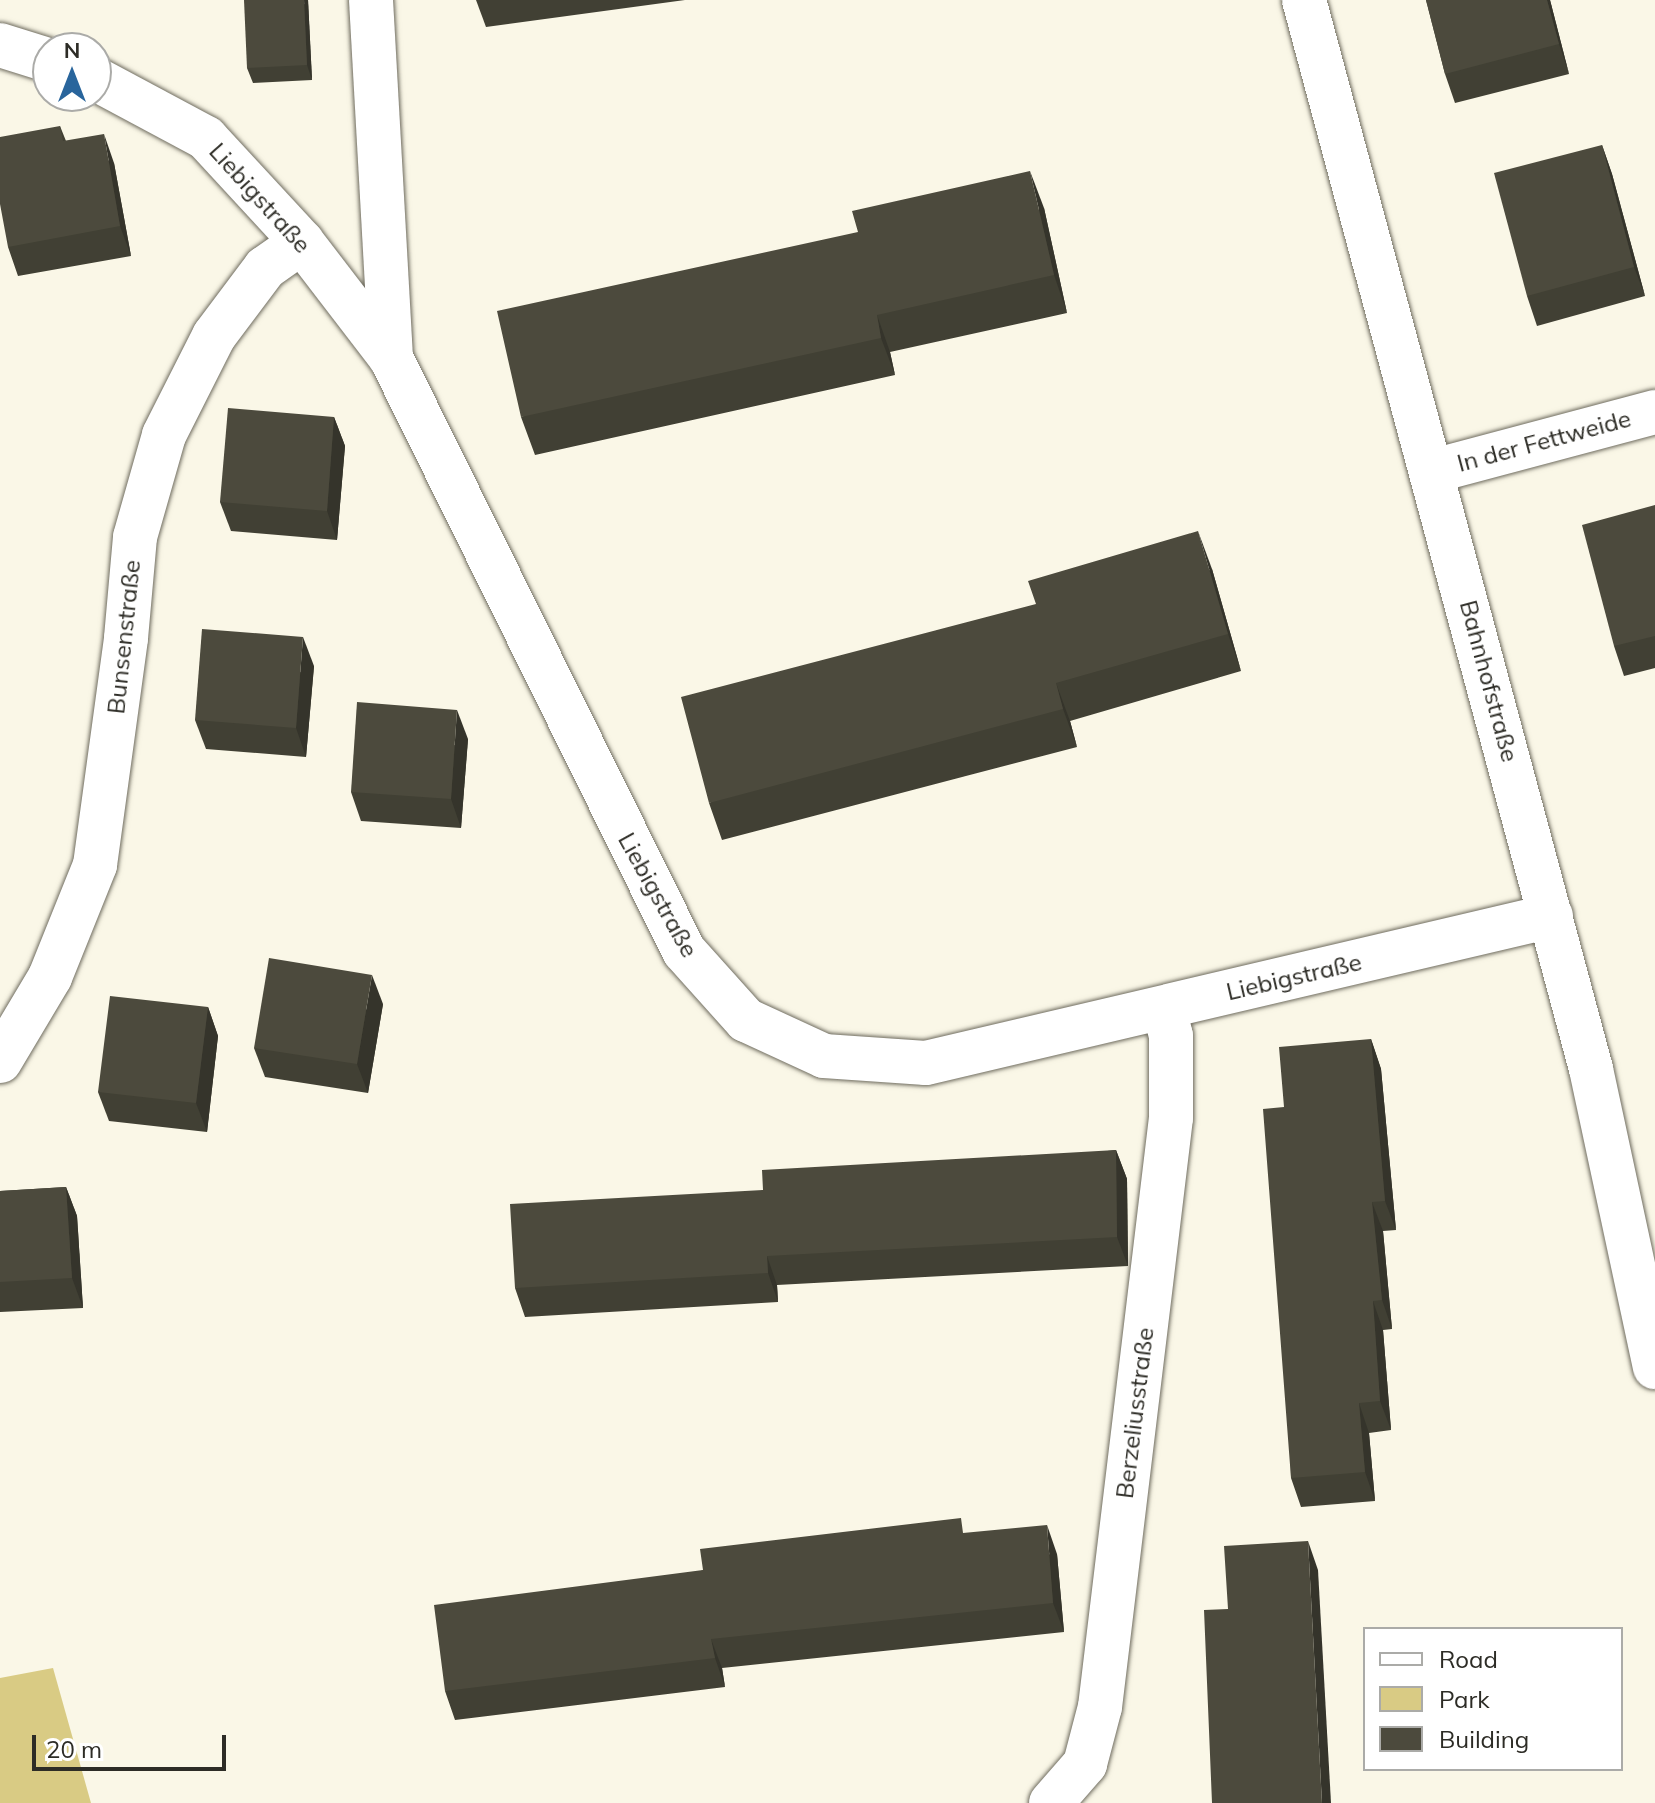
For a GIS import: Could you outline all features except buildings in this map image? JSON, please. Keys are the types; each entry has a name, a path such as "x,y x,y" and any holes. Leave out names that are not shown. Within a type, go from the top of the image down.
{"street":[{"name":"Liebigstraße","path":"371,0 391,358"},
{"name":"Bahnhofstraße","path":"1304,0 1551,916 1620,1188 1655,1367"},
{"path":"0,45 32,55"},
{"name":"Liebigstraße","path":"112,88 206,138 302,242 391,358 684,951 746,1020 824,1056 926,1063 1551,916"},
{"name":"Bunsenstraße","path":"0,1061 50,977 95,865 135,537 164,435 214,336 265,268 302,242"},
{"name":"In der Fettweide","path":"1433,471 1655,412"},
{"name":"Berzeliusstraße","path":"1051,1803 1085,1764 1100,1707 1171,1118 1171,1036 1164,1008"}],"green space":[{"path":"53,1668 91,1803 0,1803 0,1678"}]}
